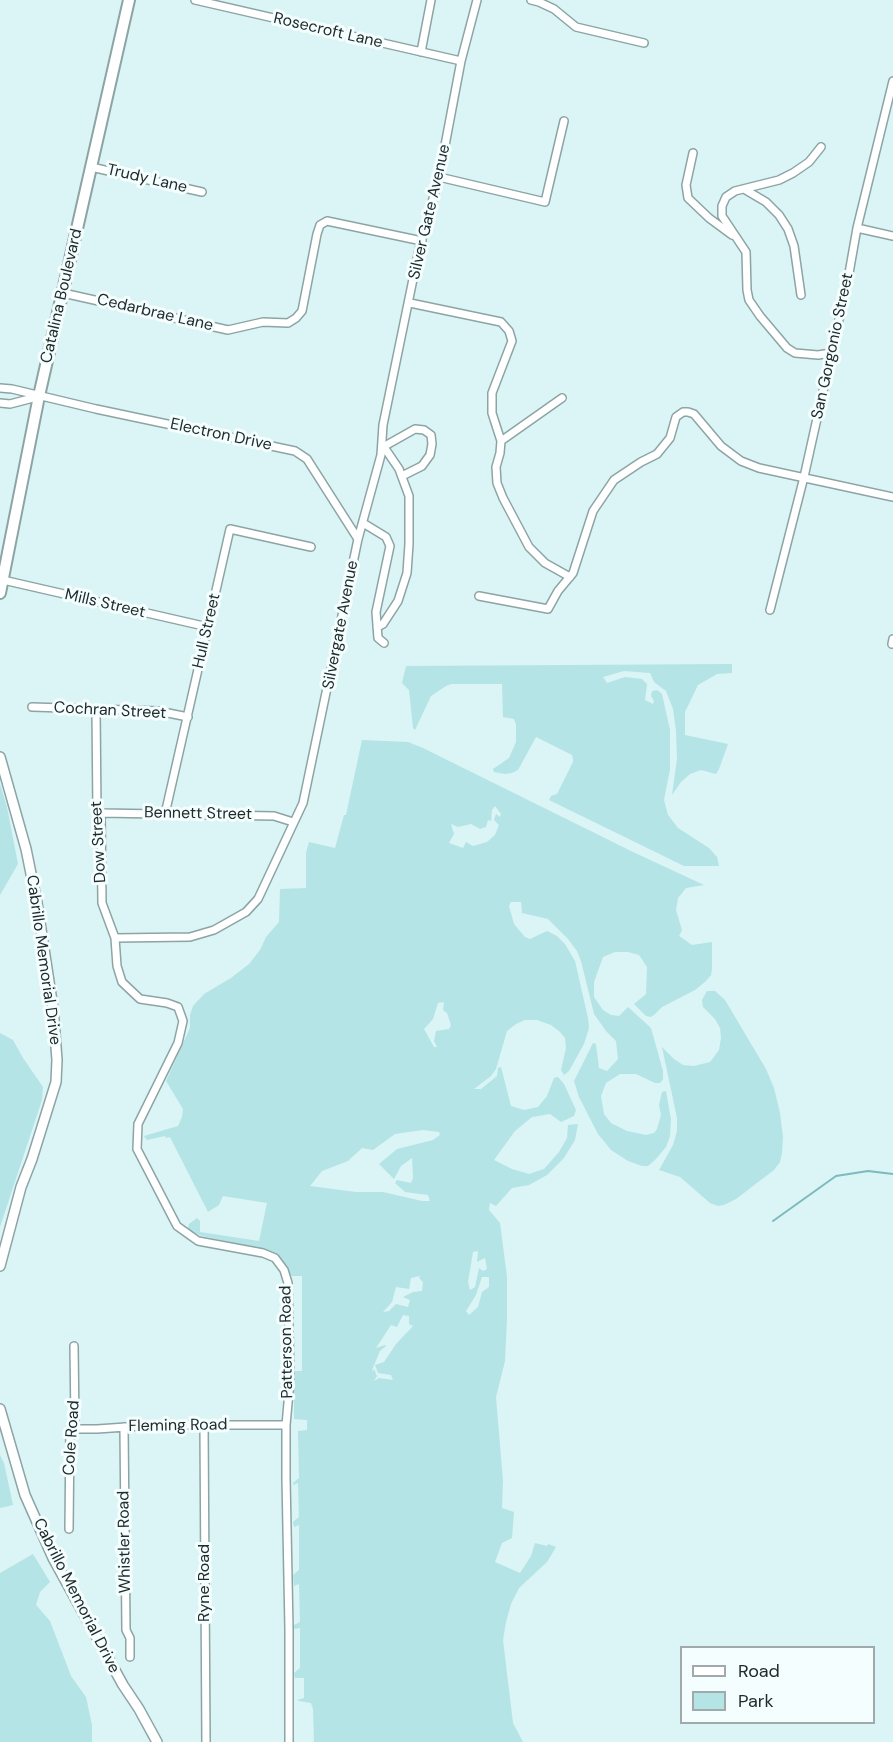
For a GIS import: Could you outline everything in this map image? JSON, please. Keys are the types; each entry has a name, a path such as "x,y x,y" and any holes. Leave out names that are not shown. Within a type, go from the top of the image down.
{"main road":[{"name":"Catalina Boulevard","path":"0,593 39,396 129,0"},
{"name":"Cabrillo Memorial Drive","path":"0,757 26,849 53,1008 57,1060 56,1082 21,1187 0,1266"},
{"name":"Cabrillo Memorial Drive","path":"0,1409 25,1495 53,1558 157,1742"}],"street":[{"name":"Rosecroft Lane","path":"195,0 461,61"},
{"path":"421,52 431,0"},
{"name":"Silver Gate Avenue","path":"383,425 422,241 439,177 461,61 477,0"},
{"path":"531,0 554,9 576,27 644,44"},
{"name":"San Gorgonio Street","path":"770,610 804,477 848,279 857,228 893,81"},
{"path":"439,177 545,202 564,121"},
{"path":"821,147 809,162 793,173 779,180 735,190 726,197 722,206 722,216 746,252 749,300 766,324 787,348 795,352 818,355 831,352"},
{"path":"693,153 686,185 688,198 709,218 739,240"},
{"name":"Trudy Lane","path":"91,167 202,192"},
{"path":"744,189 766,202 779,215 788,230 794,246 801,295"},
{"name":"Cedarbrae Lane","path":"63,293 228,330 263,322 288,323 302,311 320,225 327,221 422,241"},
{"path":"857,228 893,236"},
{"path":"410,303 501,322 508,330 512,341 492,393 492,412 501,441 496,467 497,483 529,547 545,563 570,577"},
{"name":"Electron Drive","path":"0,388 295,451 307,459 358,538"},
{"name":"Electron Drive","path":"0,403 10,404 39,396"},
{"path":"501,441 562,398"},
{"path":"479,596 548,609 558,591 570,577 593,511 614,480 657,454 670,438 676,417 683,412 694,414 721,446 741,461 759,468 893,497"},
{"name":"Silvergate Avenue","path":"293,822 303,803 358,538 383,446 383,425"},
{"path":"377,627 383,624 398,601 407,573 409,544 409,496 399,469 383,446 415,429 424,430 430,435 432,444 430,455 422,466 402,476"},
{"path":"363,523 386,537 390,546 376,612 378,638 384,643"},
{"name":"Hull Street","path":"165,814 230,529 311,547"},
{"name":"Mills Street","path":"3,580 208,627"},
{"path":"892,644 893,639"},
{"name":"Cochran Street","path":"32,707 158,711 188,717"},
{"name":"Dow Street","path":"96,709 97,813 101,813 102,903 115,938 117,966 122,982 140,999"},
{"name":"Bennett Street","path":"101,813 274,816 293,822"},
{"path":"115,938 190,937 214,930 246,912 258,899 293,822"},
{"name":"Patterson Road","path":"140,999 178,1007 183,1021 178,1043 138,1124 137,1149 177,1226 198,1241 263,1253 275,1258 284,1270 288,1283 290,1381 286,1425 289,1742"},
{"name":"Cole Road","path":"69,1529 70,1429 75,1423 74,1346"},
{"name":"Fleming Road","path":"70,1429 204,1424 286,1425"},
{"name":"Ryne Road","path":"204,1424 206,1742"},
{"name":"Whistler Road","path":"123,1426 126,1630 130,1638 130,1657"}],"green space":[{"path":"732,664 732,673 717,674 698,685 685,712 685,735 728,744 719,769 716,774 701,770 690,774 672,795 677,759 676,731 673,709 666,691 654,682 650,673 624,671 603,677 607,683 625,677 642,679 647,684 645,700 653,704 652,691 657,690 662,694 670,730 670,769 664,800 668,815 678,828 709,848 717,857 719,866 684,866 549,800 551,796 557,794 573,759 572,755 536,737 518,770 505,774 494,772 493,769 509,758 516,742 514,719 503,717 502,684 451,684 446,686 431,696 415,730 409,690 402,683 406,666"},
{"path":"362,740 408,742 704,885 686,888 678,898 676,910 682,930 679,936 692,945 712,942 712,969 706,981 695,990 662,1007 651,1017 646,1016 634,1004 646,994 647,967 639,955 615,952 603,957 594,982 594,997 603,1010 611,1015 619,1016 628,1007 651,1028 663,1071 663,1079 660,1083 655,1083 636,1074 620,1074 606,1083 601,1096 604,1114 611,1123 627,1131 646,1135 654,1133 657,1129 661,1115 659,1105 662,1092 666,1091 671,1119 670,1136 666,1147 648,1166 628,1161 611,1150 598,1134 579,1097 574,1081 593,1043 596,1044 599,1068 607,1071 618,1059 616,1041 594,1014 577,951 548,919 522,913 521,902 511,902 509,906 514,924 525,937 530,939 547,931 557,936 565,944 575,961 589,1028 584,1044 569,1071 564,1075 561,1070 566,1048 565,1038 560,1032 551,1025 537,1020 525,1020 516,1024 507,1031 496,1069 491,1076 474,1089 481,1089 497,1076 498,1068 501,1067 511,1106 524,1110 538,1107 547,1096 554,1078 558,1077 564,1084 576,1110 574,1116 561,1122 550,1114 532,1117 515,1131 494,1160 512,1169 529,1174 544,1169 559,1152 567,1138 568,1125 578,1124 575,1140 564,1158 547,1175 529,1185 512,1188 496,1206 490,1203 489,1210 500,1223 507,1277 505,1361 496,1397 503,1481 502,1508 514,1512 512,1538 502,1543 495,1562 520,1573 531,1556 535,1543 556,1547 547,1562 519,1588 506,1622 503,1640 513,1723 523,1742 314,1742 313,1709 311,1703 297,1700 304,1698 304,1678 295,1678 294,1673 300,1668 300,1628 294,1629 294,1625 300,1622 299,1584 294,1586 293,1575 299,1570 299,1525 294,1527 293,1522 299,1517 298,1483 293,1485 293,1483 299,1478 298,1431 307,1430 307,1420 294,1419 294,1371 302,1371 302,1276 291,1276 281,1260 265,1250 202,1236 190,1231 189,1224 197,1218 200,1221 200,1232 259,1241 267,1203 223,1196 219,1205 208,1212 170,1137 147,1140 144,1136 178,1126 182,1117 183,1109 166,1081 190,1028 193,1006 204,994 249,964 260,950 266,937 279,922 280,889 306,888 306,853 309,842 335,848 344,815 346,815","holes":["495,806 501,814 500,817 496,814 494,820 499,825 495,835 487,842 473,846 466,842 463,848 449,843 454,834 451,824 458,827 471,824 480,829 486,827 488,820 491,821 492,810","444,1002 443,1010 447,1013 451,1025 449,1029 436,1031 434,1041 437,1047 434,1047 424,1029 433,1019 438,1003","423,1130 439,1132 440,1135 433,1140 397,1149 379,1164 394,1179 401,1166 412,1158 411,1183 397,1180 395,1183 405,1192 428,1195 430,1201 383,1192 356,1192 310,1186 322,1171 348,1161 362,1148 373,1150 395,1134","478,1251 477,1262 485,1258 487,1269 483,1271 479,1268 475,1287 470,1290 468,1282 473,1252","420,1276 423,1282 422,1291 403,1297 410,1300 408,1307 396,1304 389,1311 383,1312 392,1302 396,1287 409,1289 411,1278","482,1277 489,1277 489,1287 482,1292 478,1307 469,1315 466,1311 476,1295","403,1315 409,1316 409,1324 413,1326 396,1344 384,1362 375,1365 378,1373 391,1375 393,1380 379,1378 374,1381 377,1376 374,1369 372,1370 380,1351 386,1346 376,1348 391,1325 397,1327"]},
{"path":"0,784 18,864 0,895"},
{"path":"707,991 715,991 725,1000 766,1069 774,1088 783,1137 780,1162 774,1170 736,1199 718,1206 710,1203 680,1177 659,1170 673,1145 677,1131 677,1118 662,1047 683,1065 694,1066 710,1062 719,1050 721,1038 720,1028 715,1019 703,1007 702,1000"},
{"path":"0,1033 13,1040 43,1087 42,1100 0,1227"},
{"path":"0,1455 4,1463 13,1505 0,1508"},
{"path":"33,1554 50,1582 40,1592 36,1605 50,1621 71,1676 86,1697 92,1725 92,1742 0,1742 0,1573"}],"waterway":[{"path":"773,1221 836,1176 868,1171 893,1174"}]}
